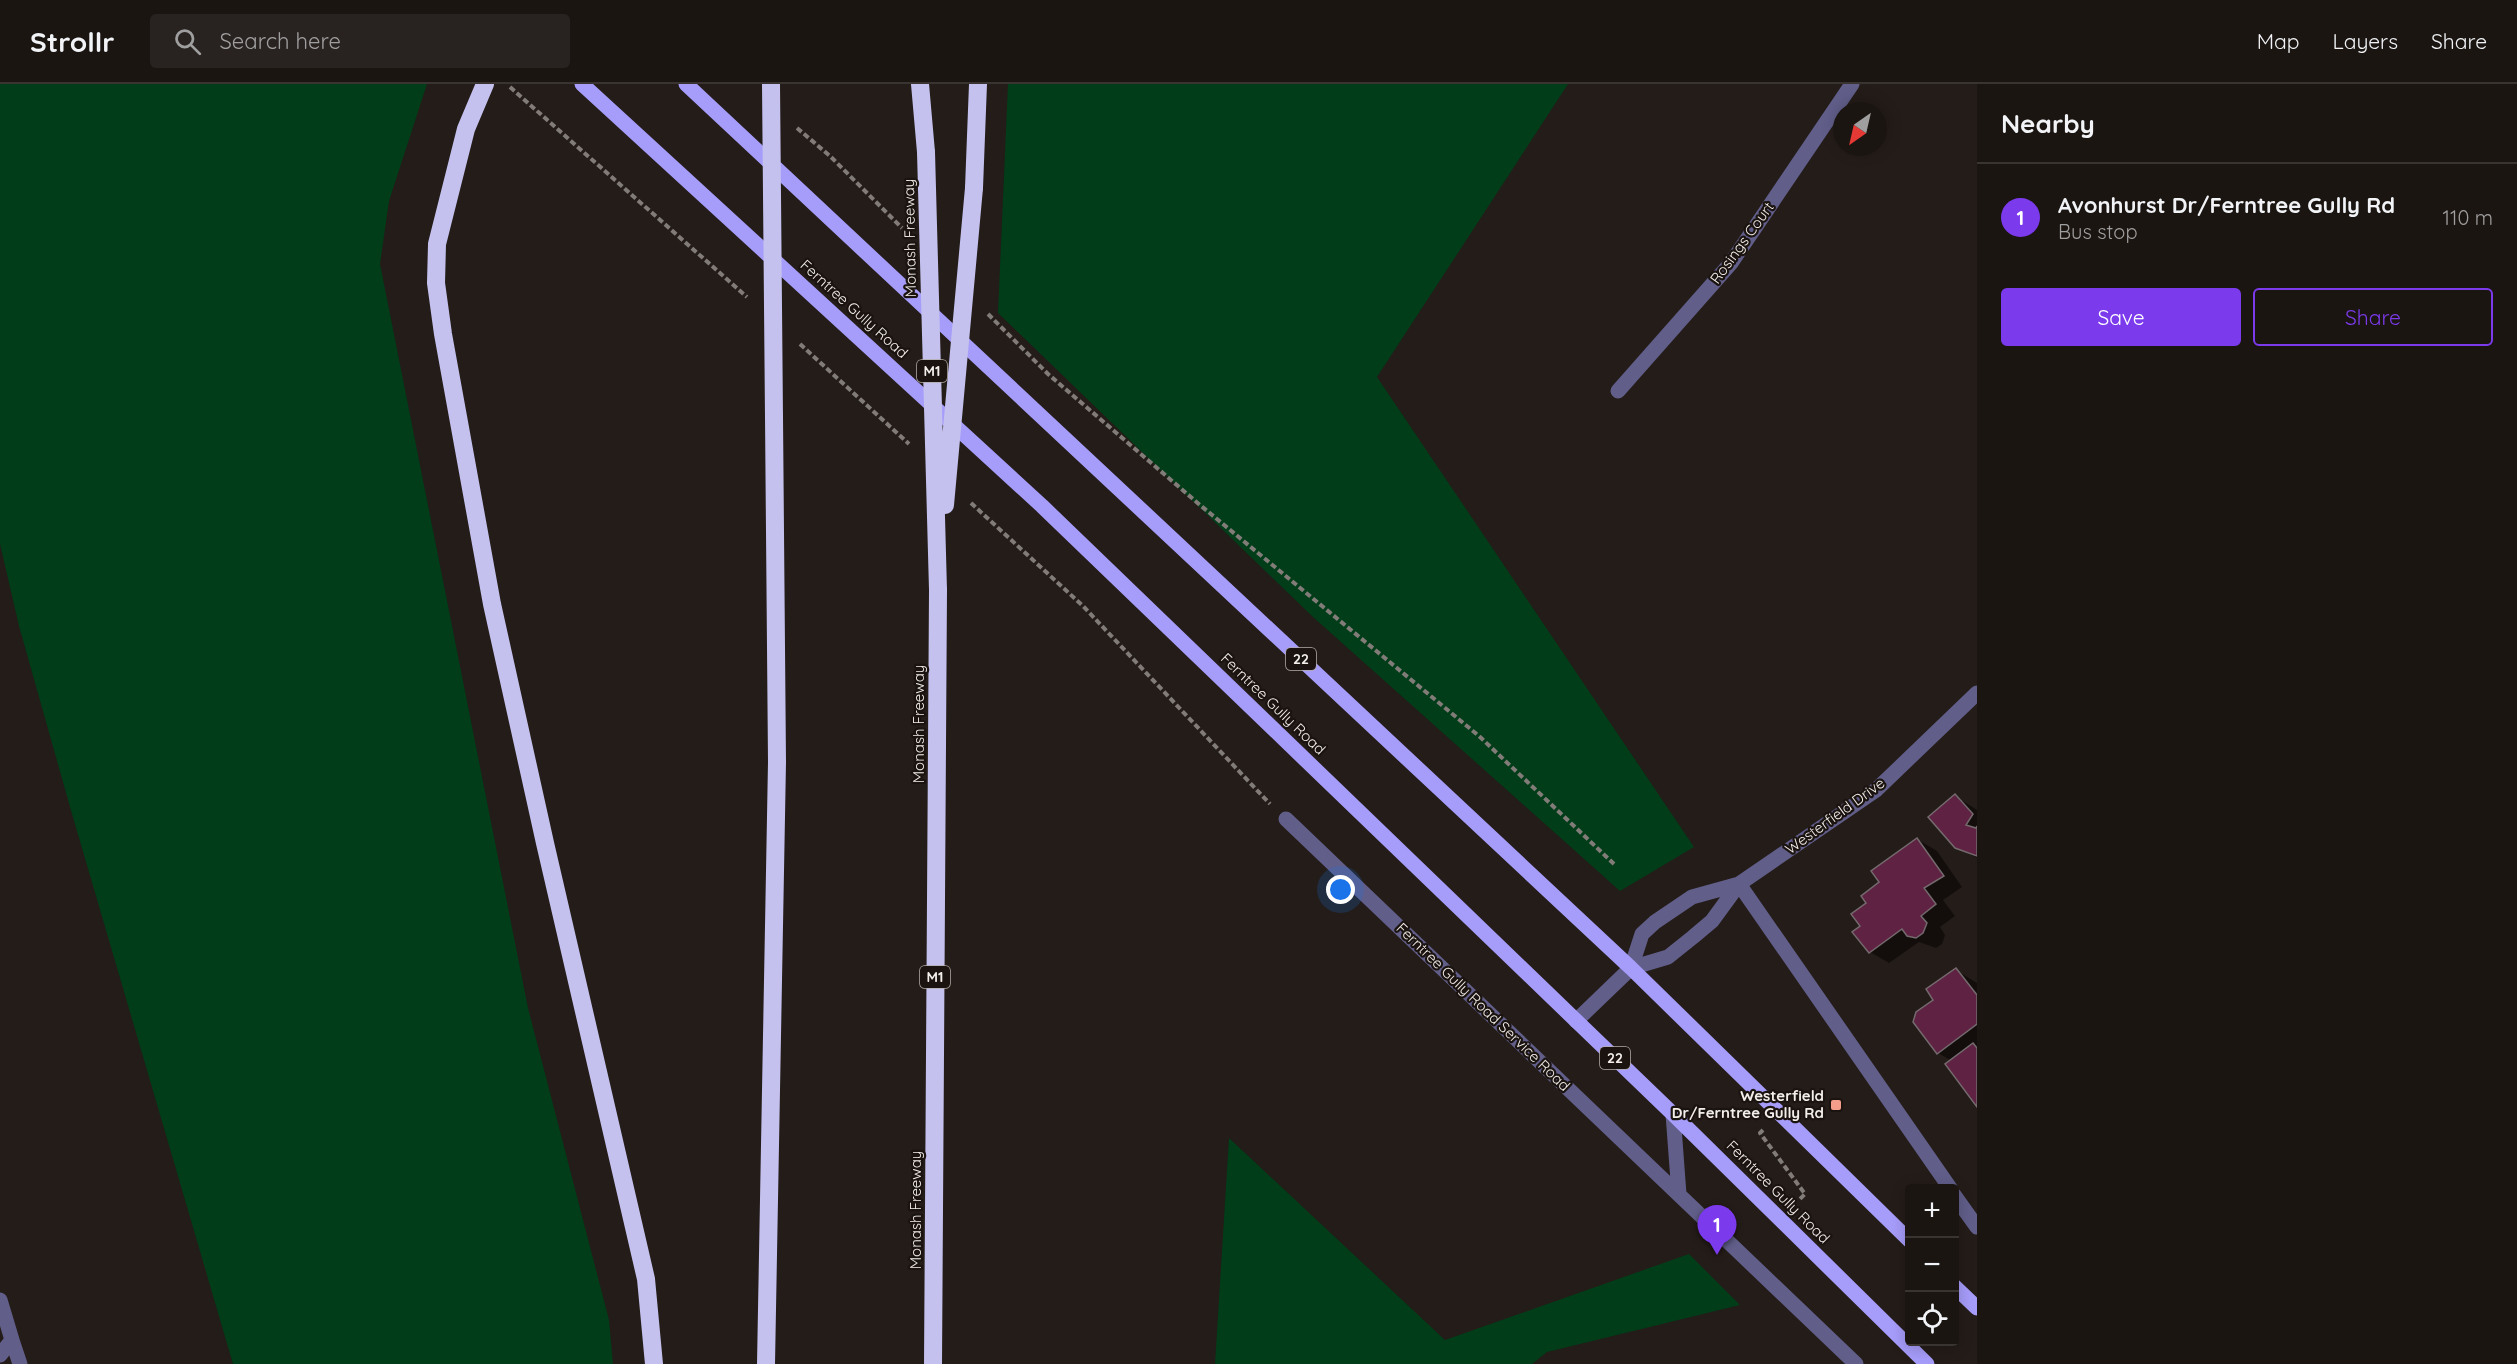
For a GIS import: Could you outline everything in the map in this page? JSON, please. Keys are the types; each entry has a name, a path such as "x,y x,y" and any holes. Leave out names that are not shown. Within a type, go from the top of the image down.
{"highway":[{"path":"484,84 466,129 438,244 436,283 443,334 495,616 646,1279 654,1364"},
{"path":"766,1364 777,762 771,84"},
{"name":"Monash Freeway","path":"920,84 926,152 938,590 933,1364"},
{"path":"938,590 974,188 978,84"}],"main road":[{"name":"Ferntree Gully Road","path":"582,84 1042,506 1673,1114 1927,1364"},
{"name":"22","path":"686,84 1631,968 1907,1238"},
{"path":"1959,1291 1977,1308"}],"street":[{"name":"Rosings Court","path":"1618,391 1731,263 1852,84"},
{"name":"Westerfield Drive","path":"1631,968 1642,934 1655,922 1692,897 1739,884 1876,790 1977,693"},
{"name":"Ferntree Gully Road Service Road","path":"1286,819 1856,1364"},
{"name":"Westerfield Drive","path":"1576,1021 1631,968 1668,957 1712,921 1739,884"},
{"path":"1739,884 1947,1184"},
{"path":"1673,1114 1679,1194"},
{"path":"1959,1202 1977,1227"},
{"path":"0,1300 20,1364"},
{"path":"0,1355 12,1340"}],"path":[{"path":"507,84 541,112"},
{"path":"788,120 830,156 906,232"},
{"path":"981,307 1048,374 1191,497 1479,736 1614,864"},
{"path":"1765,1127 1760,1133 1805,1194 1798,1201"}],"green space":[{"path":"0,84 427,84 389,201 380,264 528,1008 609,1320 613,1364 233,1364 72,814 19,626 0,544"},
{"path":"1008,84 1568,84 1377,377 1694,847 1620,891 1313,617 998,313"},
{"path":"1229,1138 1445,1340 1689,1254 1740,1305 1547,1352 1532,1364 1215,1364"}],"building":[{"path":"1955,794 1973,814 1966,825 1976,828 1977,826 1977,856 1955,848 1928,817"},
{"path":"1917,838 1944,876 1924,888 1936,904 1921,916 1927,923 1923,933 1916,938 1907,936 1902,929 1869,953 1852,932 1860,926 1851,914 1866,903 1861,896 1879,882 1871,871"},
{"path":"1956,968 1977,995 1977,1024 1937,1054 1913,1022 1916,1012 1933,1000 1926,989"},
{"path":"1973,1043 1977,1048 1977,1107 1945,1064"}],"place":[{"name":"Westerfield Dr/Ferntree Gully Rd","path":"1836,1105"},
{"name":"Avonhurst Dr/Ferntree Gully Rd","path":"1717,1255"}]}
